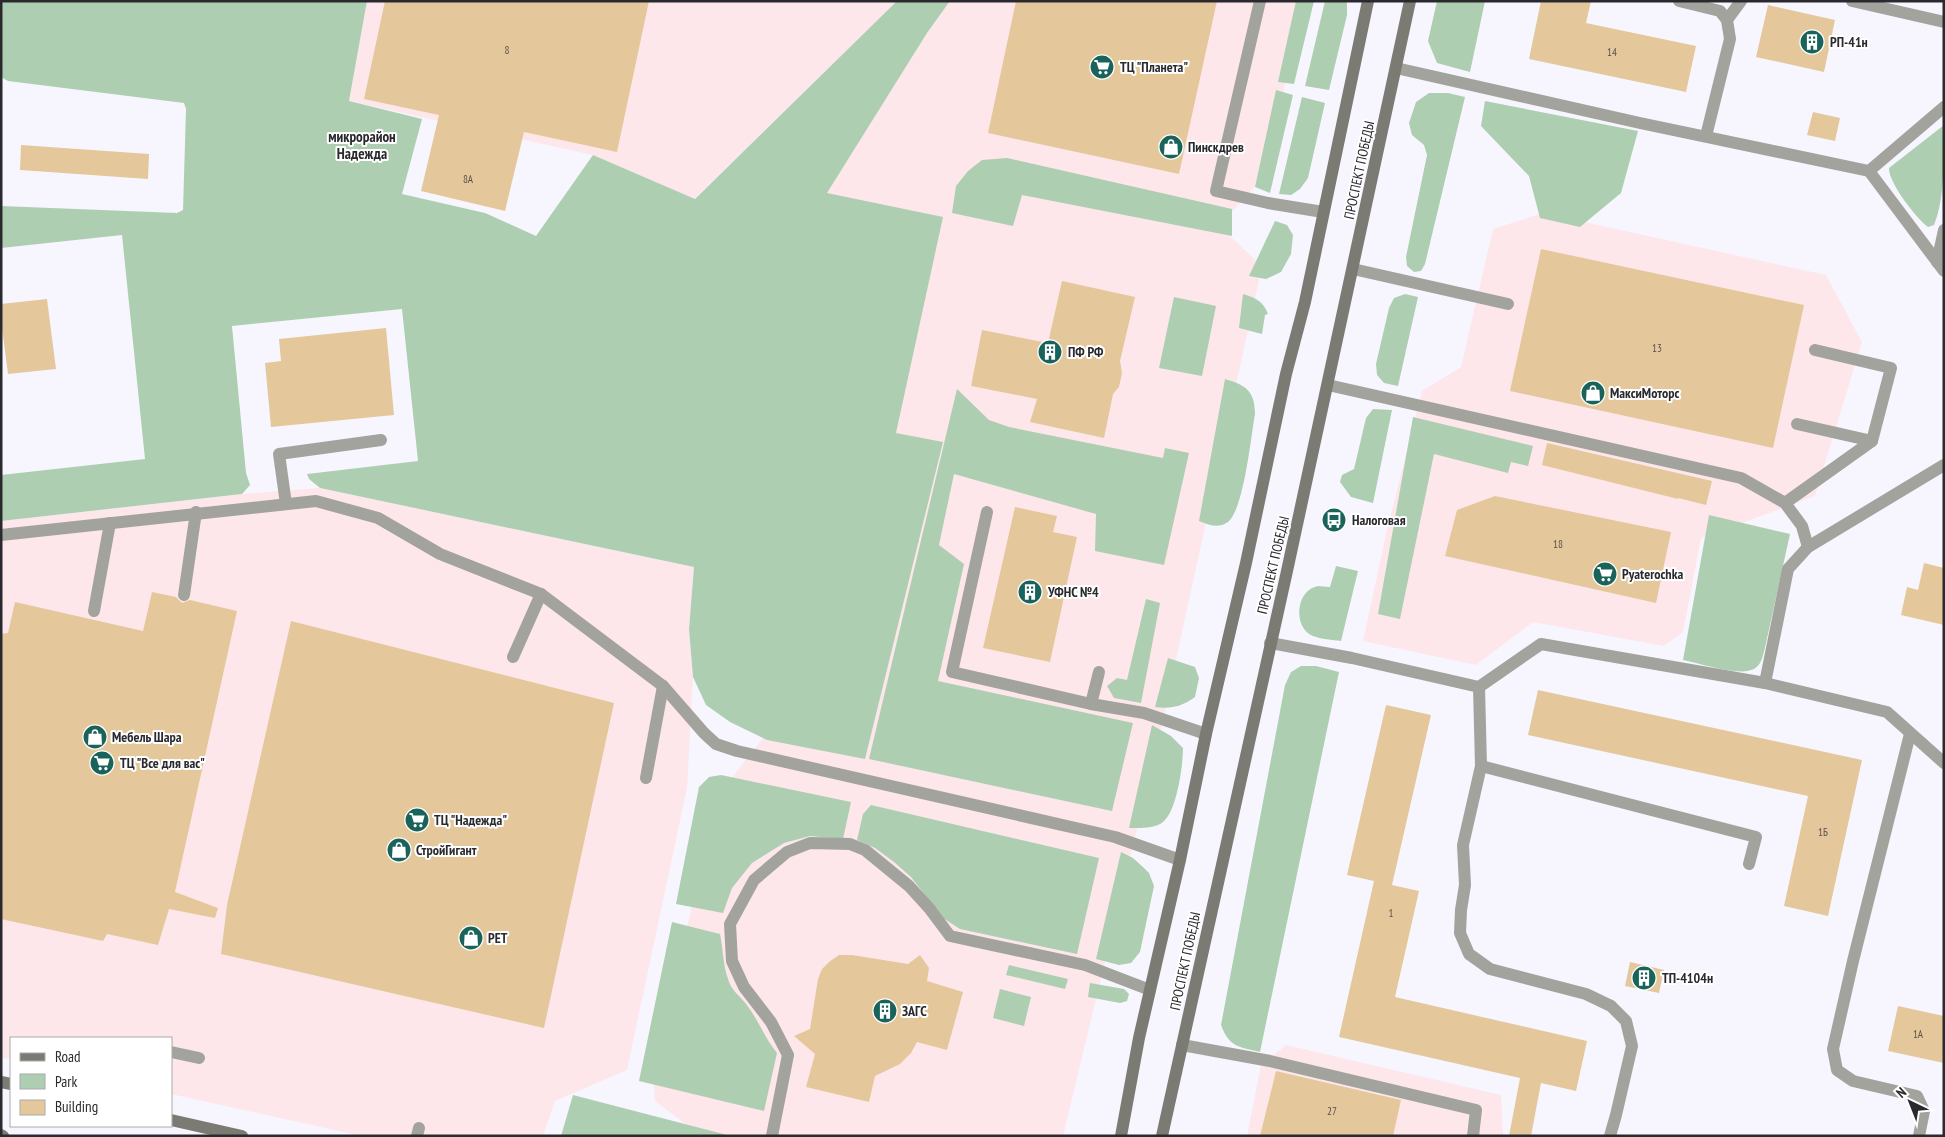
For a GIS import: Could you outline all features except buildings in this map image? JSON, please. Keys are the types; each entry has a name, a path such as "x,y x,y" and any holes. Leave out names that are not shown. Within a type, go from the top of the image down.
{"main road":[{"name":"ПРОСПЕКТ ПОБЕДЫ","path":"1120,1136 1139,1038 1244,572 1286,374 1304,302 1368,1"},
{"name":"ПРОСПЕКТ ПОБЕДЫ","path":"1162,1136 1328,385 1410,1"},
{"path":"172,1120 242,1136"}],"lane":[{"path":"1260,1 1216,191 1268,203 1323,212"},
{"path":"1680,1 1720,11 1727,20 1730,39 1706,136"},
{"path":"1727,20 1740,1"},
{"path":"1852,1 1944,22"},
{"path":"1396,68 1479,88 1869,171 1941,266"},
{"path":"1869,171 1944,107"},
{"path":"1941,266 1944,230"},
{"path":"1353,269 1508,304"},
{"path":"1785,503 1872,441 1891,368 1815,350"},
{"path":"1328,385 1741,478 1785,503 1802,526 1808,547"},
{"path":"1797,424 1872,441"},
{"path":"286,504 279,454 381,440"},
{"path":"1765,683 1788,569 1808,547 1944,465"},
{"path":"1,535 196,512 316,501 378,518 440,554 540,594 663,686 716,744 1116,837 1180,860"},
{"path":"184,595 196,512"},
{"path":"987,512 952,672 1091,704 1144,713 1206,734"},
{"path":"94,611 110,523"},
{"path":"514,657 540,594"},
{"path":"1270,643 1352,658 1479,687 1541,644 1765,683 1886,712 1944,763"},
{"path":"1091,704 1100,672"},
{"path":"646,778 663,686"},
{"path":"1479,687 1481,766 1463,845 1465,885 1460,933 1469,954 1490,969 1586,994 1611,1006 1626,1021 1632,1046 1610,1136"},
{"path":"1910,734 1833,1049 1837,1070 1853,1081 1917,1096 1924,1110 1919,1136"},
{"path":"1481,766 1756,838 1749,864"},
{"path":"772,1136 788,1056 771,1022 744,987 732,961 730,924 754,880 787,852 810,843 850,844 865,850 909,886 929,908 950,936 1086,965 1150,990"},
{"path":"1182,1045 1270,1061 1476,1110 1473,1136"},
{"path":"172,1052 199,1058"}],"shaded area":[{"path":"367,1 897,1 694,199 593,155 349,101"},
{"path":"950,1 1302,1 1267,173 1219,226 1262,266 1158,742 1063,1136 701,1136 655,1101 653,1067 719,794 818,668 919,213 826,194 927,33"},
{"path":"1543,213 1826,275 1862,342 1815,496 1701,538 1683,632 1664,646 1533,622 1476,665 1363,641 1387,530 1422,391 1461,367 1493,229"},
{"path":"320,488 694,567 689,629 693,677 687,788 627,1070 555,1101 543,1136 361,1136 172,1094 172,1037 10,1037 10,1059 1,1058 1,521 242,494"},
{"path":"1286,1045 1501,1095 1503,1136 1247,1136 1261,1065"}],"green space":[{"path":"1,1 367,1 349,101 422,119 402,194 485,213 536,236 593,155 695,199 897,1 950,1 927,33 827,193 943,217 896,433 943,442 865,759 767,740 730,722 706,705 693,677 689,629 694,567 320,488 309,479 307,474 418,461 402,309 232,326 246,473 250,485 242,494 1,521 1,475 145,459 122,235 1,248 1,206 177,213 183,210 186,109 184,103 8,81 1,77"},
{"path":"1296,1 1314,1 1294,84 1278,82"},
{"path":"1325,1 1345,1 1347,3 1347,15 1329,90 1305,86"},
{"path":"1437,1 1485,1 1470,72 1437,63 1428,41"},
{"path":"1276,90 1293,95 1270,193 1255,187"},
{"path":"1429,93 1448,93 1465,97 1425,264 1421,271 1414,272 1407,266 1406,257 1427,155 1424,145 1412,135 1409,123 1416,102"},
{"path":"1302,97 1325,103 1308,178 1300,189 1291,195 1279,194"},
{"path":"1485,101 1638,131 1621,193 1580,227 1540,218 1529,176 1481,126"},
{"path":"1944,125 1943,177 1940,203 1934,225 1928,227 1917,216 1898,190 1893,182 1889,168"},
{"path":"1007,158 1232,209 1232,236 1022,195 1013,226 952,213 956,186 968,171 982,160"},
{"path":"1275,221 1287,225 1293,235 1291,254 1281,272 1266,279 1249,276"},
{"path":"1243,294 1258,301 1264,306 1268,314 1265,315 1262,334 1239,328"},
{"path":"1405,294 1418,297 1398,386 1384,383 1377,375 1376,364 1389,308 1394,298"},
{"path":"1174,297 1216,306 1202,376 1159,368"},
{"path":"1225,379 1239,384 1248,390 1255,406 1255,414 1243,488 1234,515 1228,522 1214,526 1199,521"},
{"path":"957,389 989,420 1009,427 1163,458 1165,448 1189,453 1164,565 1095,551 1096,514 954,474 939,545 964,564 938,681 1133,723 1112,811 869,759"},
{"path":"1373,409 1392,410 1373,503 1351,497 1340,482 1342,475 1354,469 1366,418"},
{"path":"1413,417 1533,446 1528,466 1511,462 1508,473 1434,454 1400,619 1378,614"},
{"path":"1709,515 1790,534 1763,657 1754,669 1747,671 1719,669 1683,660"},
{"path":"1336,566 1358,571 1341,641 1323,639 1307,632 1302,625 1299,610 1301,601 1310,589 1318,586 1330,587"},
{"path":"1146,599 1160,603 1141,703 1114,698 1107,686 1117,678 1127,680"},
{"path":"1168,658 1195,667 1199,678 1195,697 1176,706 1166,708 1155,707"},
{"path":"1301,666 1316,666 1339,672 1260,1052 1246,1049 1231,1042 1221,1025 1285,685 1291,672"},
{"path":"1152,725 1171,736 1183,748 1178,787 1172,808 1163,822 1151,827 1129,828"},
{"path":"721,775 851,802 843,839 810,836 784,843 752,863 732,888 723,913 676,904 699,787 709,777"},
{"path":"871,805 1099,858 1077,954 960,929 943,918 911,877 875,848 857,840 863,814"},
{"path":"1121,852 1133,858 1149,873 1154,886 1140,952 1131,963 1119,965 1096,959"},
{"path":"672,922 720,934 729,983 744,1001 777,1053 764,1111 639,1081"},
{"path":"1009,965 1068,979 1065,989 1006,975"},
{"path":"1090,983 1124,989 1129,994 1127,1001 1120,1003 1088,997"},
{"path":"1000,989 1031,997 1024,1026 993,1018"},
{"path":"573,1095 731,1136 561,1136"}],"place":[{"name":"РП-41н","path":"1812,42"},
{"name":"ТЦ \"Планета\"","path":"1102,67"},
{"name":"Пинскдрев","path":"1171,147"},
{"name":"ПФ РФ","path":"1050,352"},
{"name":"МаксиМоторс","path":"1593,393"},
{"name":"Налоговая","path":"1334,520"},
{"name":"Pyaterochka","path":"1605,574"},
{"name":"УФНС №4","path":"1030,592"},
{"name":"Мебель Шара","path":"95,737"},
{"name":"ТЦ \"Все для вас\"","path":"102,763"},
{"name":"ТЦ \"Надежда\"","path":"417,820"},
{"name":"СтройГигант","path":"399,850"},
{"name":"РЕТ","path":"471,938"},
{"name":"ТП-4104н","path":"1644,978"},
{"name":"ЗАГС","path":"885,1011"}],"district":[{"name":"микрорайон Надежда","path":"362,144"}]}
